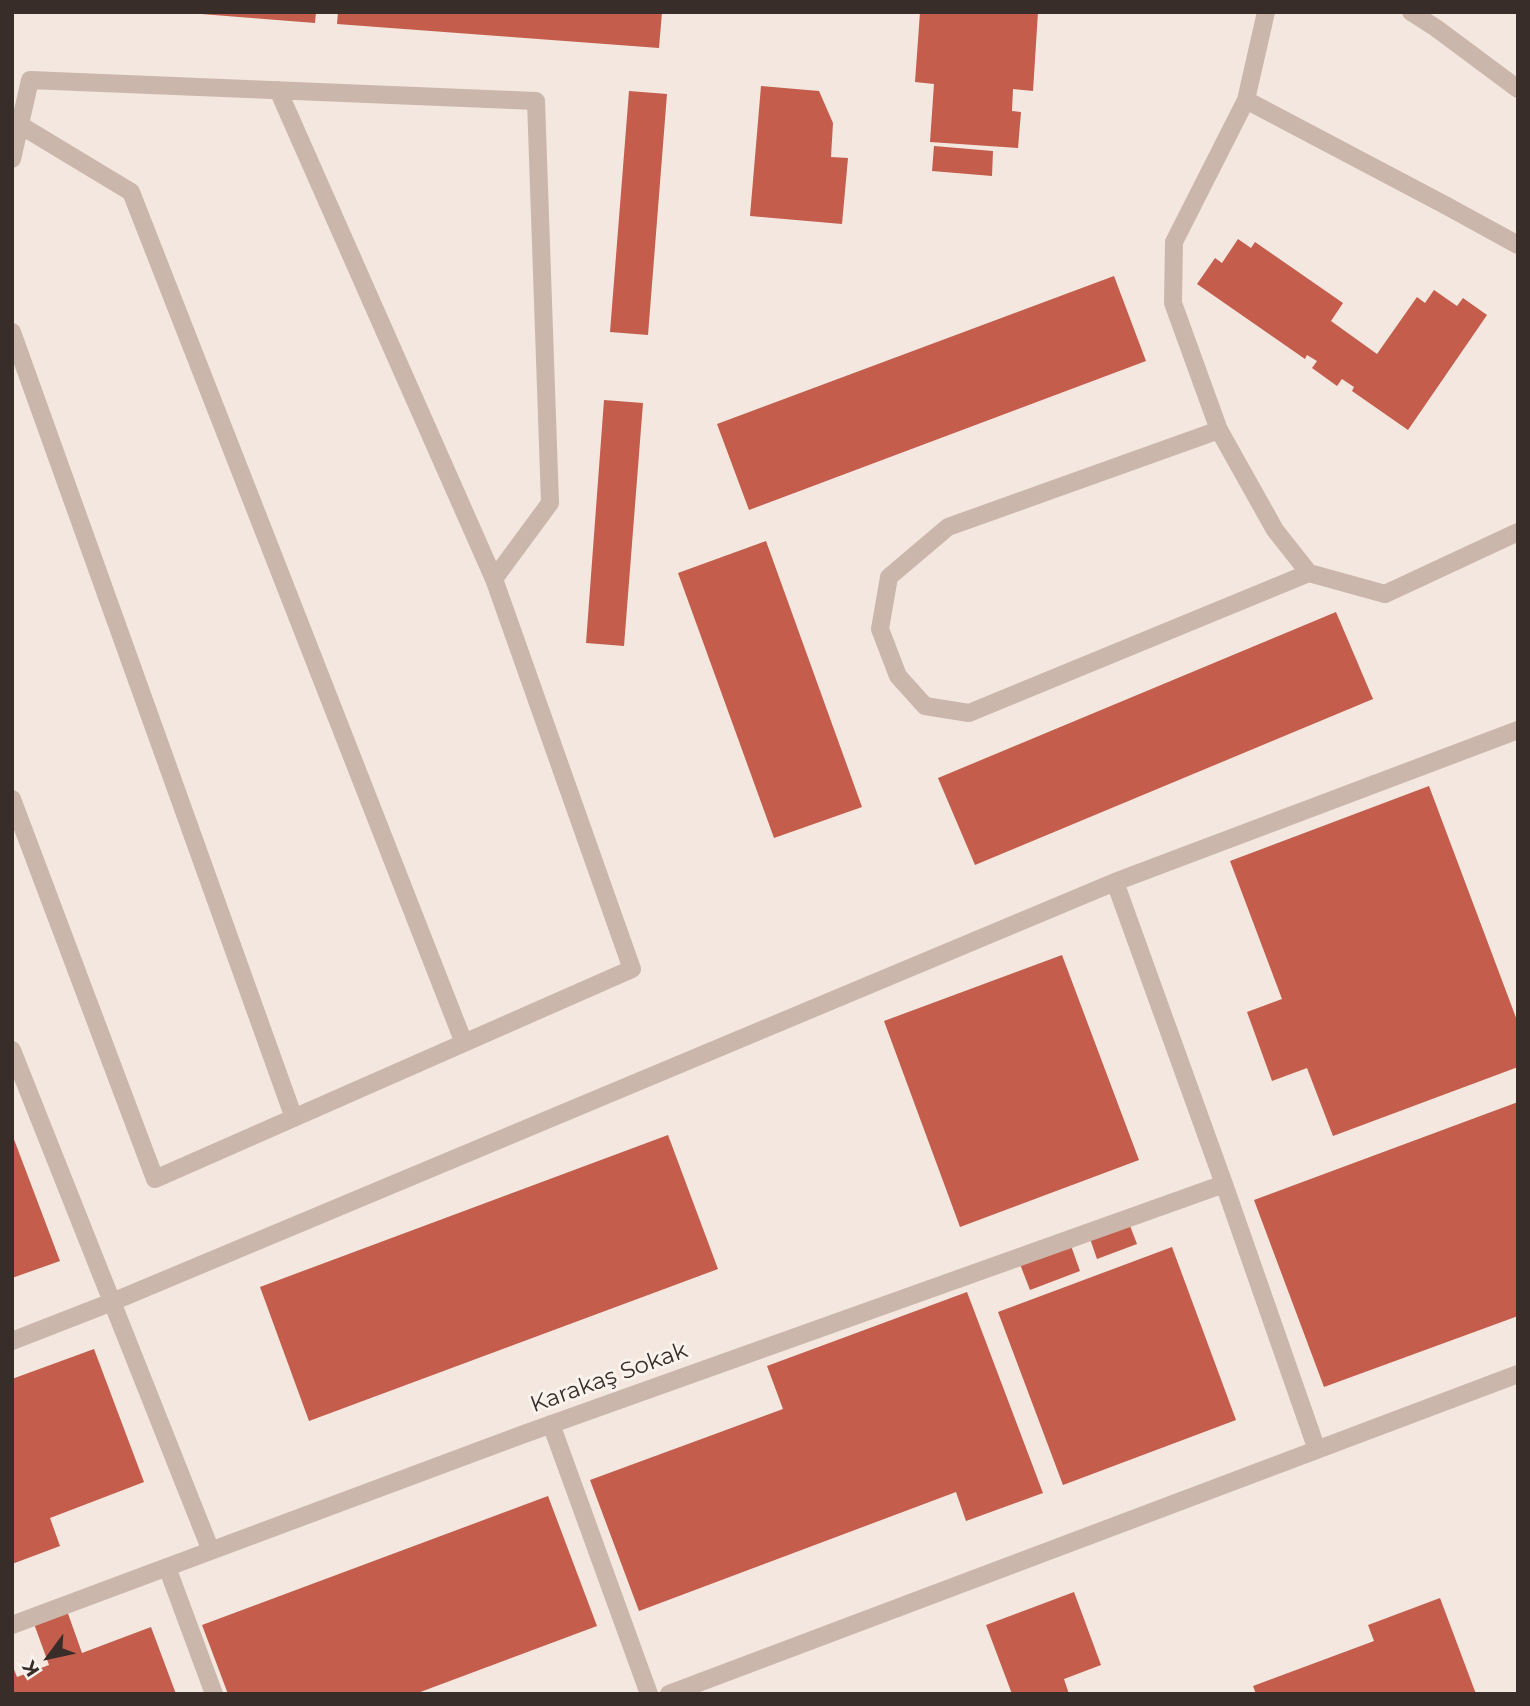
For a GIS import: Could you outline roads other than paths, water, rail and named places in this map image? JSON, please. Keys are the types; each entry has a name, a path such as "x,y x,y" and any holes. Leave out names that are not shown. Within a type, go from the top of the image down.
{"street":[{"path":"1266,12 1246,100 1174,242 1173,303 1219,430 1275,530 1309,573 1385,594 1518,532"},
{"path":"1411,12 1518,89"},
{"path":"12,159 30,80 536,101 550,503 494,579"},
{"path":"12,799 155,1179 632,969 494,579 278,90"},
{"path":"1246,100 1518,245"},
{"path":"20,125 131,192 464,1043"},
{"path":"12,332 294,1118"},
{"path":"1219,430 948,527 889,577 880,629 898,676 925,706 969,713 1309,573"},
{"path":"12,1341 112,1302 1115,882 1518,730"},
{"path":"1115,882 1317,1450"},
{"path":"12,1050 211,1551"},
{"name":"Karakaş Sokak","path":"12,1625 551,1424 1224,1184"},
{"path":"668,1694 710,1687 1518,1374"},
{"path":"551,1424 649,1694"},
{"path":"167,1567 214,1694"}]}
